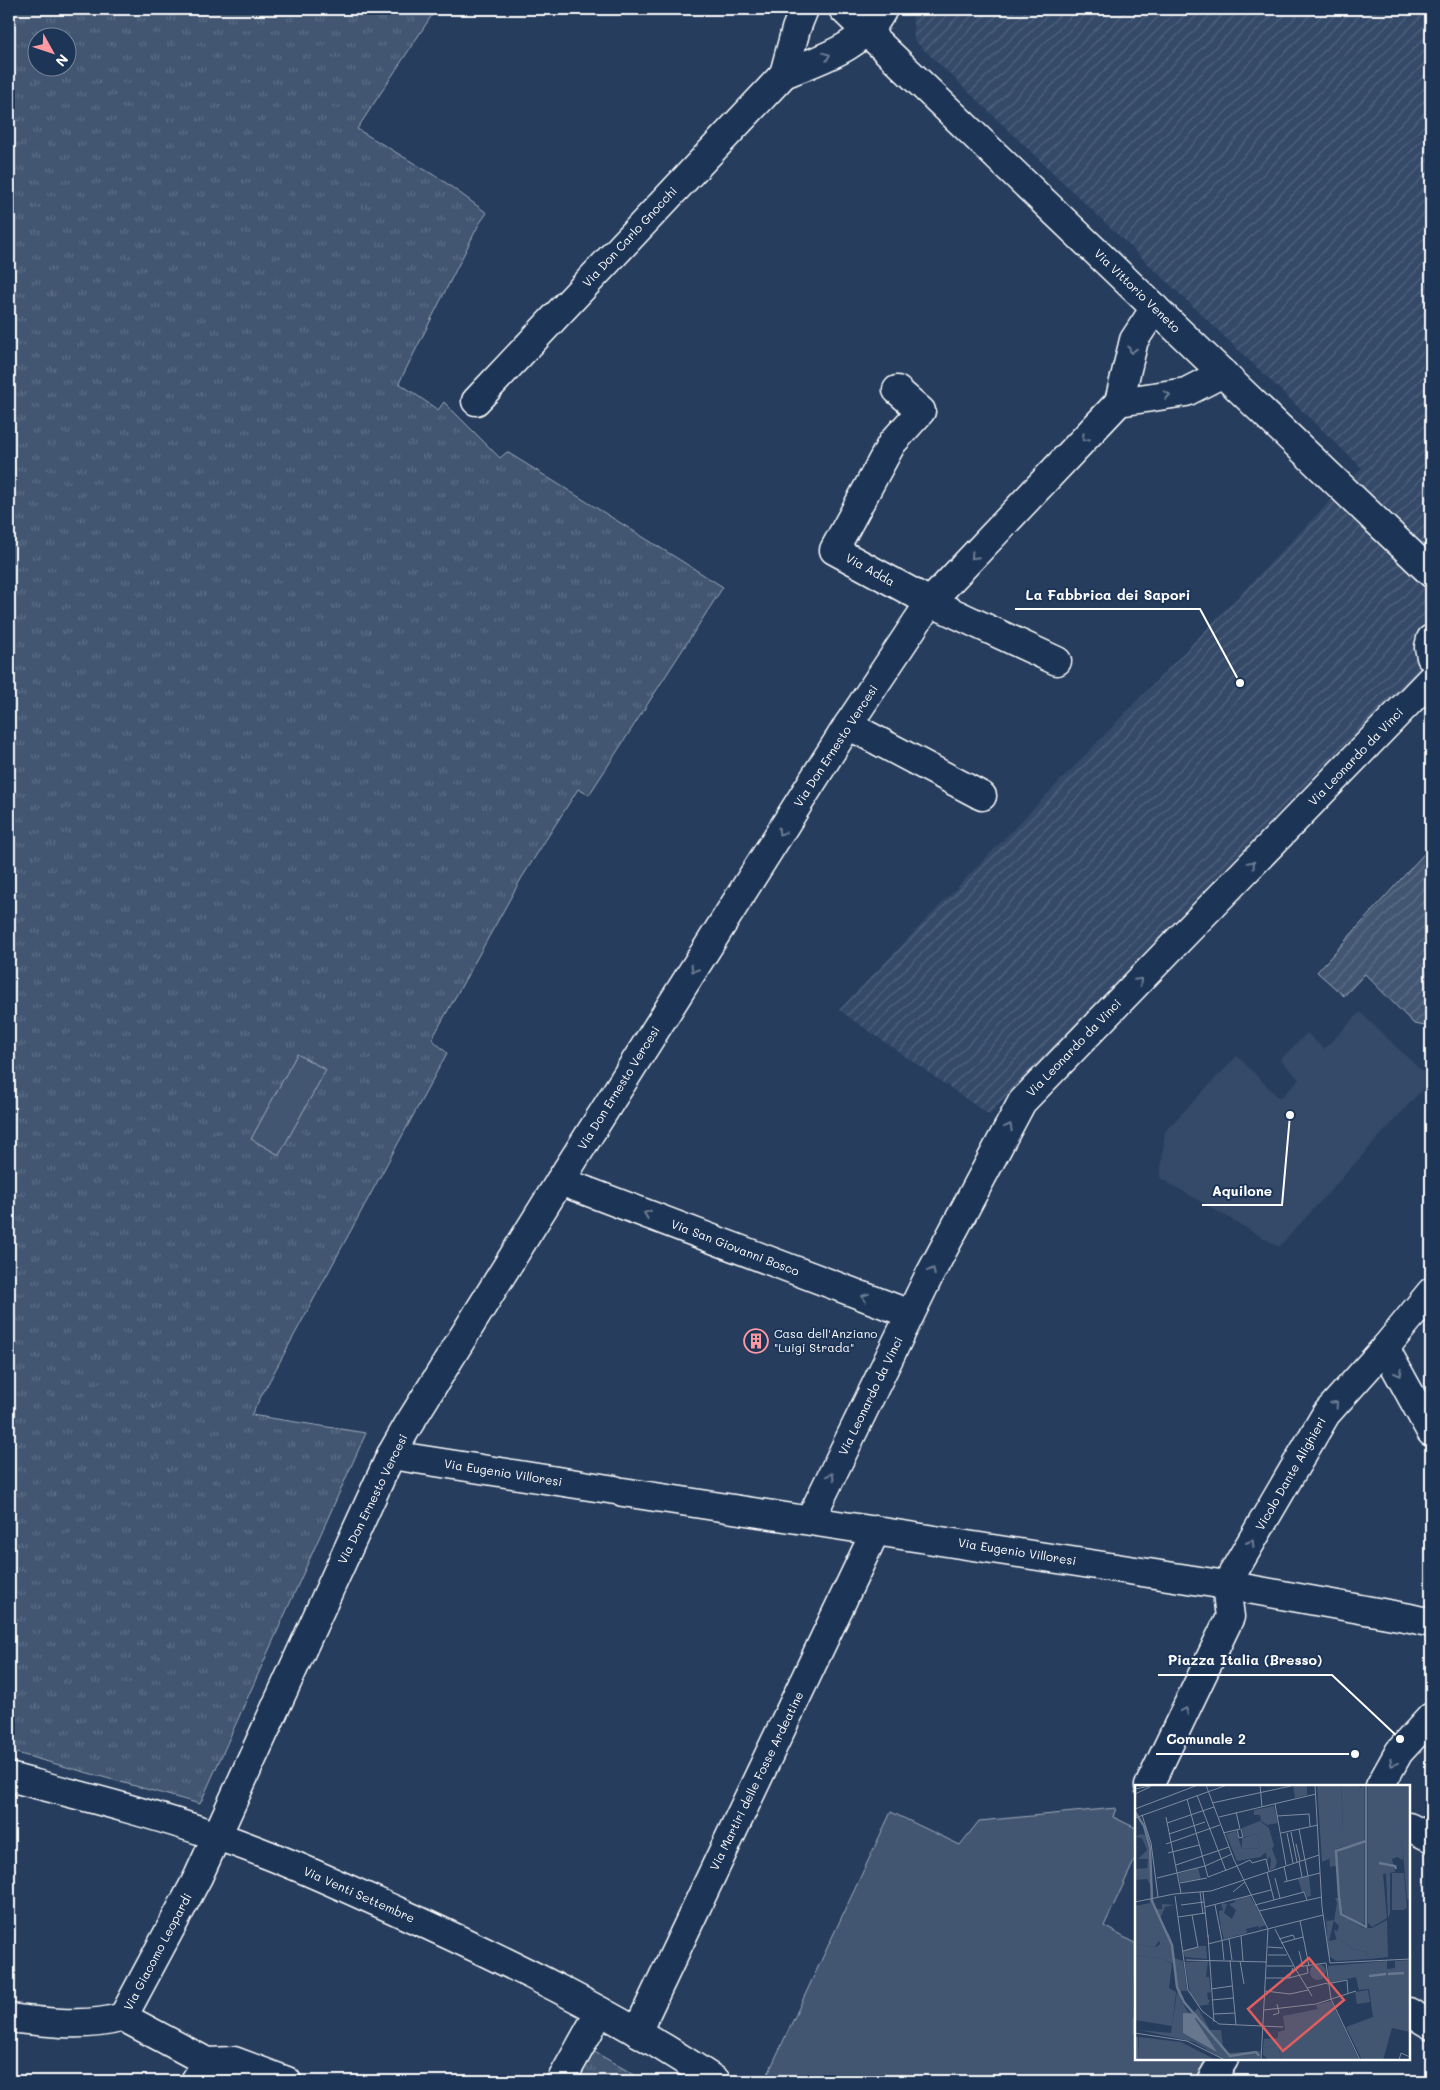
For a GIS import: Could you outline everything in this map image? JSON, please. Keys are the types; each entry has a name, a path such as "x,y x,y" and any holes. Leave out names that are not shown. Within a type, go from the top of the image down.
{"street":[{"name":"Via Don Carlo Gnocchi","path":"784,74 796,29 804,9"},
{"name":"Via Vittorio Veneto","path":"843,9 1431,573"},
{"name":"Via Don Carlo Gnocchi","path":"476,400 784,74 844,50 866,31 882,9"},
{"name":"Via Don Ernesto Vercesi","path":"216,1835 391,1456 560,1181 848,725 930,602 1119,402 1134,340 1155,308"},
{"path":"1119,402 1186,392 1223,373"},
{"name":"Via Adda","path":"897,390 921,411 892,443 834,550 930,602 1057,661"},
{"path":"1431,639 1429,647 1431,657"},
{"name":"Via Leonardo da Vinci","path":"810,1520 910,1314 1022,1102 1431,679"},
{"path":"848,725 982,796"},
{"name":"Via San Giovanni Bosco","path":"560,1181 910,1314"},
{"name":"Vicolo Dante Alighieri","path":"1226,1585 1326,1414 1385,1348 1431,1292"},
{"path":"1385,1348 1431,1432"},
{"name":"Via Eugenio Villoresi","path":"391,1456 1226,1585 1424,1619"},
{"name":"Via Martiri delle Fosse Ardeatine","path":"637,2032 876,1530"},
{"path":"1149,1785 1230,1617 1226,1585"},
{"path":"1381,1785 1399,1752 1431,1716"},
{"name":"Via Venti Settembre","path":"9,1777 216,1835 288,1864 449,1934 600,2011 637,2032 696,2072 716,2081"},
{"path":"1410,1828 1431,1838"},
{"name":"Via Giacomo Leopardi","path":"201,2072 124,2017 198,1877 216,1835"},
{"path":"561,2081 600,2011"},
{"path":"1410,2013 1431,2025"},
{"path":"9,2018 52,2023 108,2022 124,2017"},
{"path":"1211,2081 1223,2060"},
{"path":"201,2072 234,2061 287,2081"}],"shaded area":[{"path":"912,9 1431,9 1431,657 989,1115 839,1010 1362,468 914,40"},
{"path":"1360,1012 1431,1080 1279,1247 1160,1178 1165,1131 1237,1056 1280,1099 1299,1079 1280,1060 1307,1033 1324,1049"}],"green space":[{"path":"9,9 436,9 357,129 442,180 487,213 479,224 399,383 438,410 444,402 500,458 507,452 723,587 589,795 578,789 521,879 432,1039 447,1053 251,1415 366,1433 200,1804 9,1751"},
{"path":"1431,846 1431,1027 1414,1024 1365,974 1344,996 1317,972"},
{"path":"297,1054 326,1070 279,1155 251,1139"},
{"path":"1116,1808 1113,1817 1135,1828 1135,1859 1104,1926 1135,1943 1135,2060 1207,2060 1196,2081 765,2080 891,1812 960,1845 979,1821"},
{"path":"593,2051 645,2081 576,2081"}],"place":[{"name":"La Fabbrica dei Sapori","path":"1240,683"},
{"name":"Aquilone","path":"1290,1115"},
{"name":"Casa dell'Anziano \"Luigi Strada\"","path":"756,1341"},
{"name":"Piazza Italia (Bresso)","path":"1400,1739"},
{"name":"Comunale 2","path":"1355,1754"}]}
